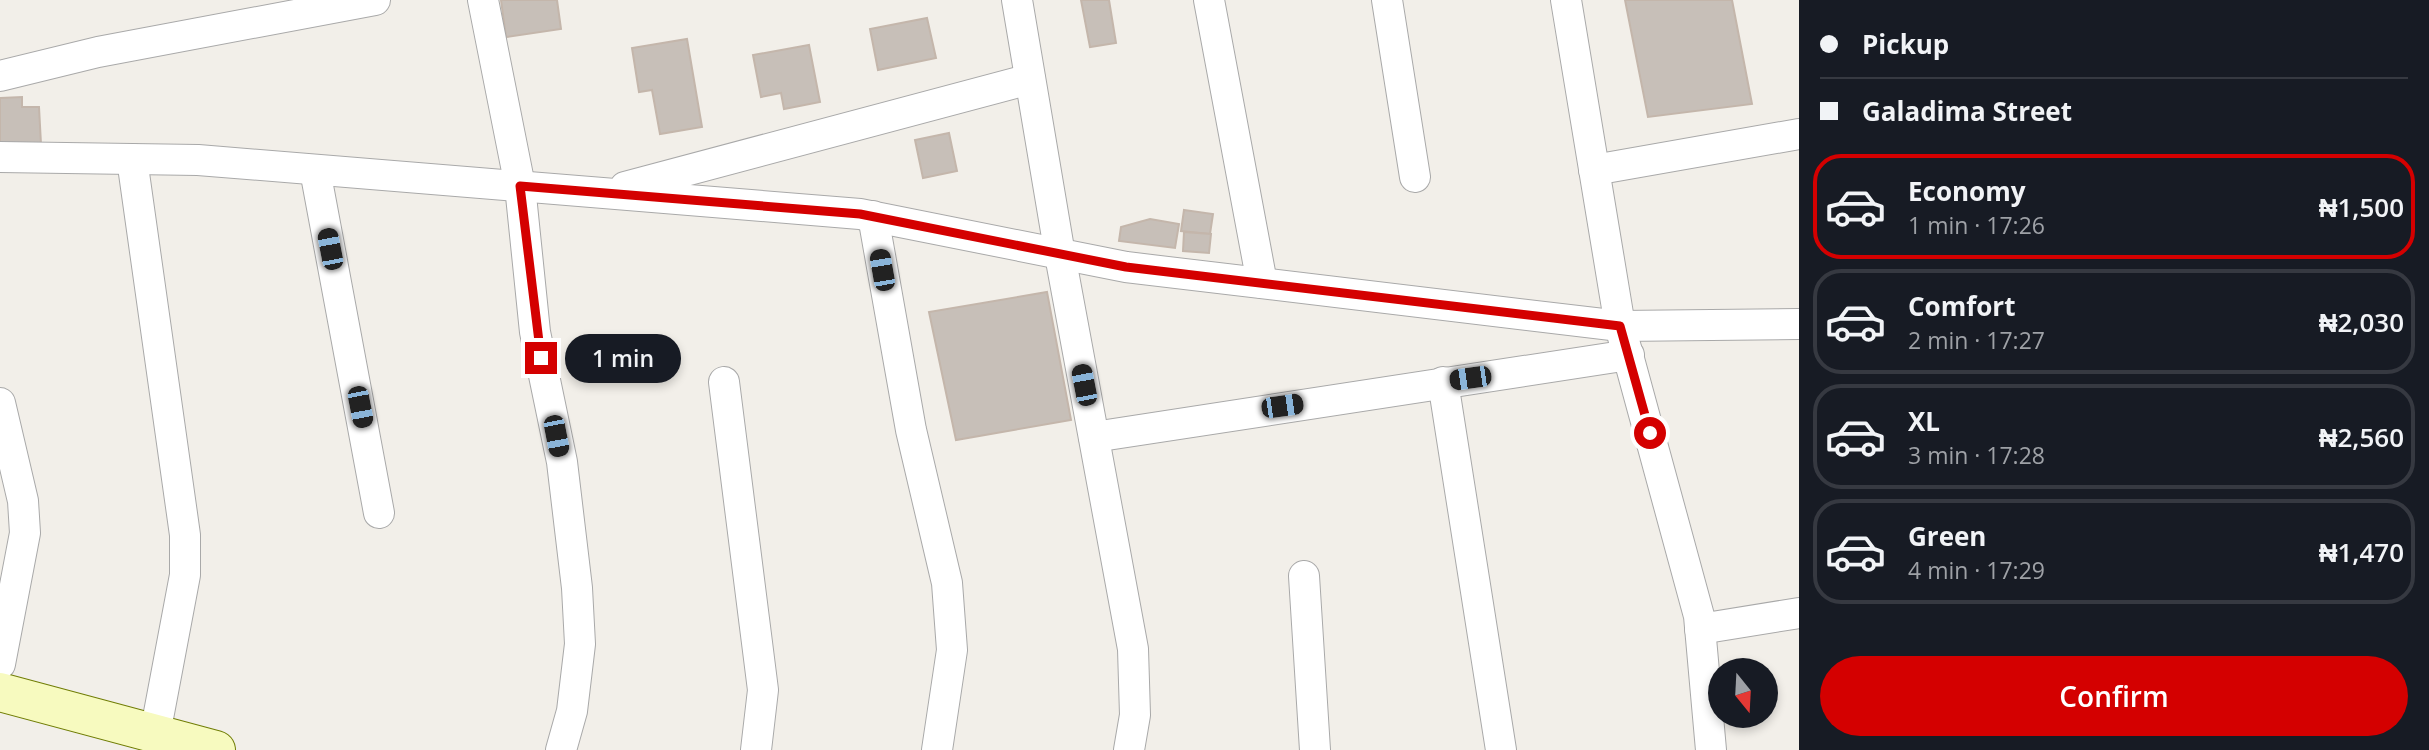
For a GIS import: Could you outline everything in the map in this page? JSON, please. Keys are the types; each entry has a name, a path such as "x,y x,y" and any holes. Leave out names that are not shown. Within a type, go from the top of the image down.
{"street":[{"path":"0,76 98,52 375,0"},
{"path":"483,0 520,186 535,332 562,462 578,588 580,644 572,711 561,750"},
{"path":"1017,0 1060,255 1133,649 1135,715 1129,750"},
{"path":"1209,0 1262,283"},
{"path":"1387,0 1415,177"},
{"path":"1566,0 1620,326 1700,629 1711,750"},
{"path":"603,193 1030,79"},
{"path":"1594,170 1799,134"},
{"path":"0,157 198,160 873,216 1126,267 1620,326 1799,324"},
{"path":"132,159 185,535 186,575 155,734"},
{"path":"315,170 379,513"},
{"path":"873,216 911,430 947,583 952,650 937,750"},
{"path":"1094,437 1629,355"},
{"path":"724,382 763,690 756,750"},
{"path":"1443,382 1501,750"},
{"path":"0,402 23,501 25,533 0,664"},
{"path":"1304,576 1315,750"},
{"path":"1700,629 1799,613"},
{"path":"0,692 216,750"}],"building":[{"path":"501,0 557,0 561,29 506,37"},
{"path":"1081,0 1109,0 1116,43 1090,47"},
{"path":"1625,0 1732,0 1752,104 1648,117"},
{"path":"927,18 936,58 878,70 870,29"},
{"path":"687,39 702,127 660,134 652,90 639,92 632,48"},
{"path":"809,45 820,102 784,109 781,93 761,97 753,55"},
{"path":"22,97 22,107 39,107 41,144 0,147 0,98"},
{"path":"949,133 957,171 923,178 915,140"},
{"path":"1184,210 1213,214 1210,234 1181,231"},
{"path":"1150,219 1179,224 1175,248 1119,241 1121,227"},
{"path":"1184,232 1211,234 1209,253 1183,251"},
{"path":"1047,292 1071,420 956,440 929,312"}],"route":[{"path":"541,358 535,332 520,186 860,214 1126,267 1620,326 1650,433"}]}
